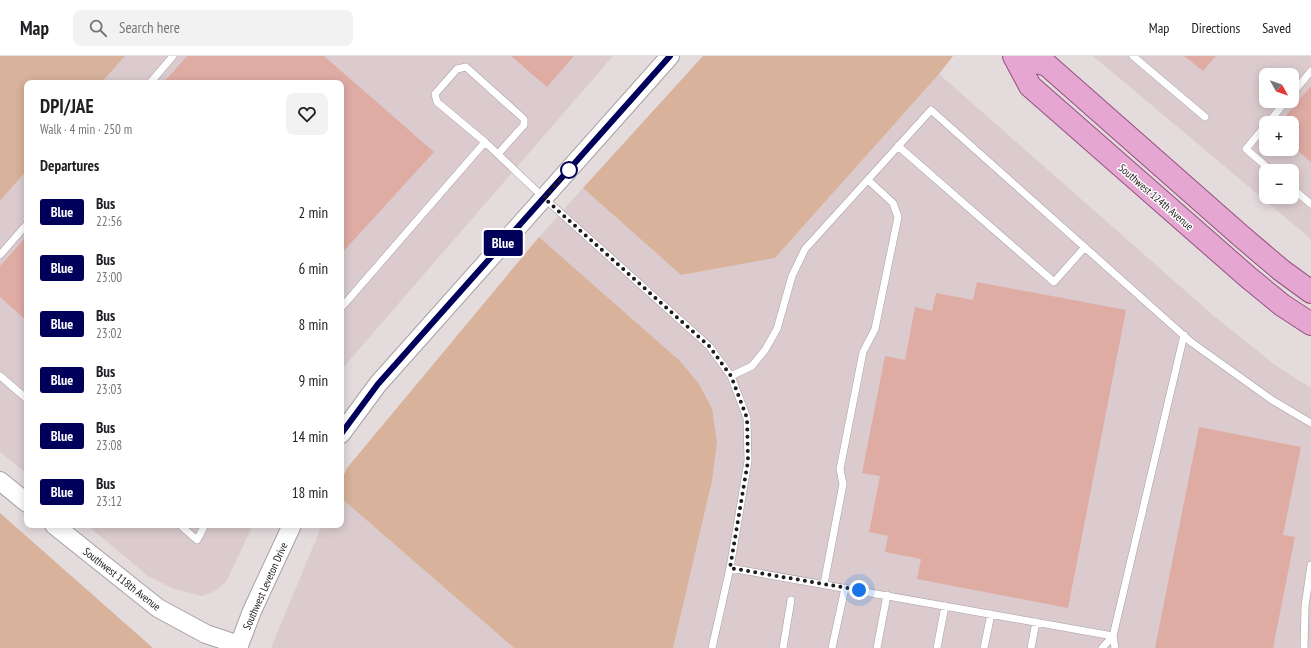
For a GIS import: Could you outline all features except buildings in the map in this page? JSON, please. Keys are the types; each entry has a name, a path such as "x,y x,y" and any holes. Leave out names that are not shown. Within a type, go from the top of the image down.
{"main road":[{"name":"Southwest 124th Avenue","path":"1014,56 1047,65 1241,236 1281,270 1311,292"},
{"name":"Southwest 124th Avenue","path":"1014,56 1030,86 1249,278 1282,305 1311,324"}],"street":[{"path":"344,430 378,384 670,56"},
{"path":"0,481 24,501"},
{"name":"Southwest 118th Avenue","path":"58,528 158,608 206,634 241,647"},
{"name":"Southwest Leveton Drive","path":"241,647 252,611 291,528"}],"lane":[{"path":"153,80 173,56"},
{"path":"1133,56 1205,117"},
{"path":"498,154 524,125 524,119 466,67 457,69 435,94 437,102 485,142 544,198 709,346 731,376 747,418 748,461 730,568 712,648"},
{"path":"1299,86 1311,71"},
{"path":"1274,116 1280,108"},
{"path":"731,376 752,366 765,350 777,329 792,276 805,249 931,110 1184,335 1228,370 1272,400 1311,423"},
{"path":"1259,134 1246,149 1264,164"},
{"path":"344,305 485,142"},
{"path":"898,146 1054,282 1085,247"},
{"path":"824,584 843,484 840,469 863,352 875,328 898,217 893,202 868,180"},
{"path":"1299,194 1311,204"},
{"path":"0,255 24,227"},
{"path":"1115,648 1113,636 1184,335"},
{"path":"0,376 24,396"},
{"path":"184,528 198,540 204,528"},
{"path":"1304,648 1305,606 1311,565"},
{"path":"730,568 1113,636"},
{"path":"832,648 844,588"},
{"path":"877,648 887,596"},
{"path":"783,648 791,600"},
{"path":"937,648 945,606"},
{"path":"984,648 991,614"},
{"path":"1031,648 1036,622"},
{"path":"1102,648 1113,636"}],"shaded area":[{"path":"0,56 125,56 104,80 24,80 24,173 0,201"},
{"path":"125,56 613,56 344,367 344,80 104,80"},
{"path":"703,56 953,56 939,74 775,258 681,275 583,188"},
{"path":"1093,56 1311,56 1311,239 1269,204 1299,204 1299,164 1259,164 1259,195"},
{"path":"939,74 1215,317 1275,365 1311,388 1311,648 673,648 712,481 679,360 539,237 583,188 681,275 775,258"},
{"path":"24,173 24,472 0,452 0,201"},
{"path":"539,237 679,360 699,384 712,409 717,442 712,481 673,648 514,648 344,501 344,475 347,468"},
{"path":"344,501 514,648 271,648 321,528 344,528"},
{"path":"0,513 153,648 0,648"},
{"path":"91,528 252,528 226,582 215,591 202,596 174,589 148,576"}],"bus line":[{"name":"Blue","path":"344,430 378,384 670,56"}],"route":[{"path":"569,170 544,198 709,346 731,376 747,418 748,461 730,568 859,590"}]}
